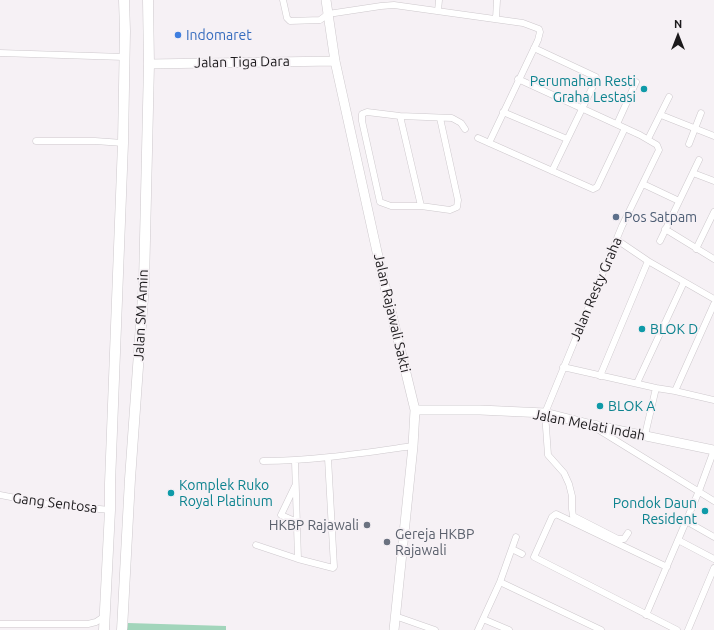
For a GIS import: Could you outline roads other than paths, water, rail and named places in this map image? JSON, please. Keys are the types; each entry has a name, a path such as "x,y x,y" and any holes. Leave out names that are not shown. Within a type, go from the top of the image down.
{"main road":[{"name":"Jalan SM Amin","path":"104,630 110,510 123,143 124,0"},
{"name":"Jalan SM Amin","path":"122,630 130,479 144,283 149,64 148,0"},
{"name":"Jalan Rajawali Sakti","path":"326,0 335,61 381,270 415,410 413,446 394,630"},
{"name":"Jalan Tiga Dara","path":"149,64 335,61"},
{"name":"Jalan Melati Indah","path":"415,410 480,410 545,413 588,424 714,450"}],"street":[{"path":"283,0 287,18 290,21 320,20 328,14 394,5 523,23 539,29 540,34 534,48 489,143"},
{"path":"438,11 439,0"},
{"path":"496,19 497,0"},
{"path":"534,48 596,77 596,80 552,171"},
{"path":"0,53 124,57"},
{"path":"518,79 648,139 669,97"},
{"path":"617,124 636,82"},
{"path":"440,118 458,204 457,207 450,210 421,206 391,206 380,202 362,121 362,114 367,112 400,116 440,118 457,120 465,129"},
{"path":"503,112 567,140"},
{"path":"689,144 701,113"},
{"path":"661,115 714,136"},
{"path":"400,116 421,206"},
{"path":"478,138 595,189 625,128"},
{"name":"Jalan Resty Graha","path":"545,413 617,240 658,154 658,145 648,139"},
{"path":"36,141 95,141 123,143"},
{"path":"660,241 699,160"},
{"path":"359,168 372,165"},
{"path":"693,173 714,181"},
{"path":"643,184 679,201"},
{"path":"696,248 714,212"},
{"path":"665,229 714,259"},
{"path":"617,240 648,261 714,299"},
{"path":"600,376 648,261"},
{"path":"637,383 684,282"},
{"path":"675,391 714,304"},
{"path":"563,367 656,388 713,398"},
{"path":"644,435 656,388"},
{"path":"545,413 548,455 564,474 569,484 572,496 573,516 618,539 624,539 628,533"},
{"path":"588,424 714,501"},
{"path":"262,461 295,461 328,458 413,446"},
{"path":"646,615 699,491 714,450"},
{"path":"256,545 298,559 333,568 328,458"},
{"path":"295,461 298,559"},
{"path":"296,484 281,515 297,522"},
{"name":"Gang Sentosa","path":"0,495 47,504 110,510"},
{"path":"667,567 556,514 552,517 534,557 677,630"},
{"path":"686,521 714,537"},
{"path":"478,630 500,582 516,537"},
{"path":"678,540 714,559"},
{"path":"512,549 522,554"},
{"path":"688,630 714,568"},
{"path":"500,582 601,630"},
{"path":"0,624 88,624 96,622 105,616"},
{"path":"395,616 435,630"},
{"path":"483,619 509,630"}],"place":[{"name":"Indomaret","path":"178,35"},
{"name":"Perumahan Resti Graha Lestasi","path":"644,89"},
{"name":"Pos Satpam","path":"616,217"},
{"name":"BLOK D","path":"642,329"},
{"name":"BLOK A","path":"600,406"},
{"name":"Komplek Ruko Royal Platinum","path":"171,493"},
{"name":"Pondok Daun Resident","path":"705,511"},
{"name":"HKBP Rajawali","path":"367,525"},
{"name":"Gereja HKBP Rajawali","path":"387,542"}]}
